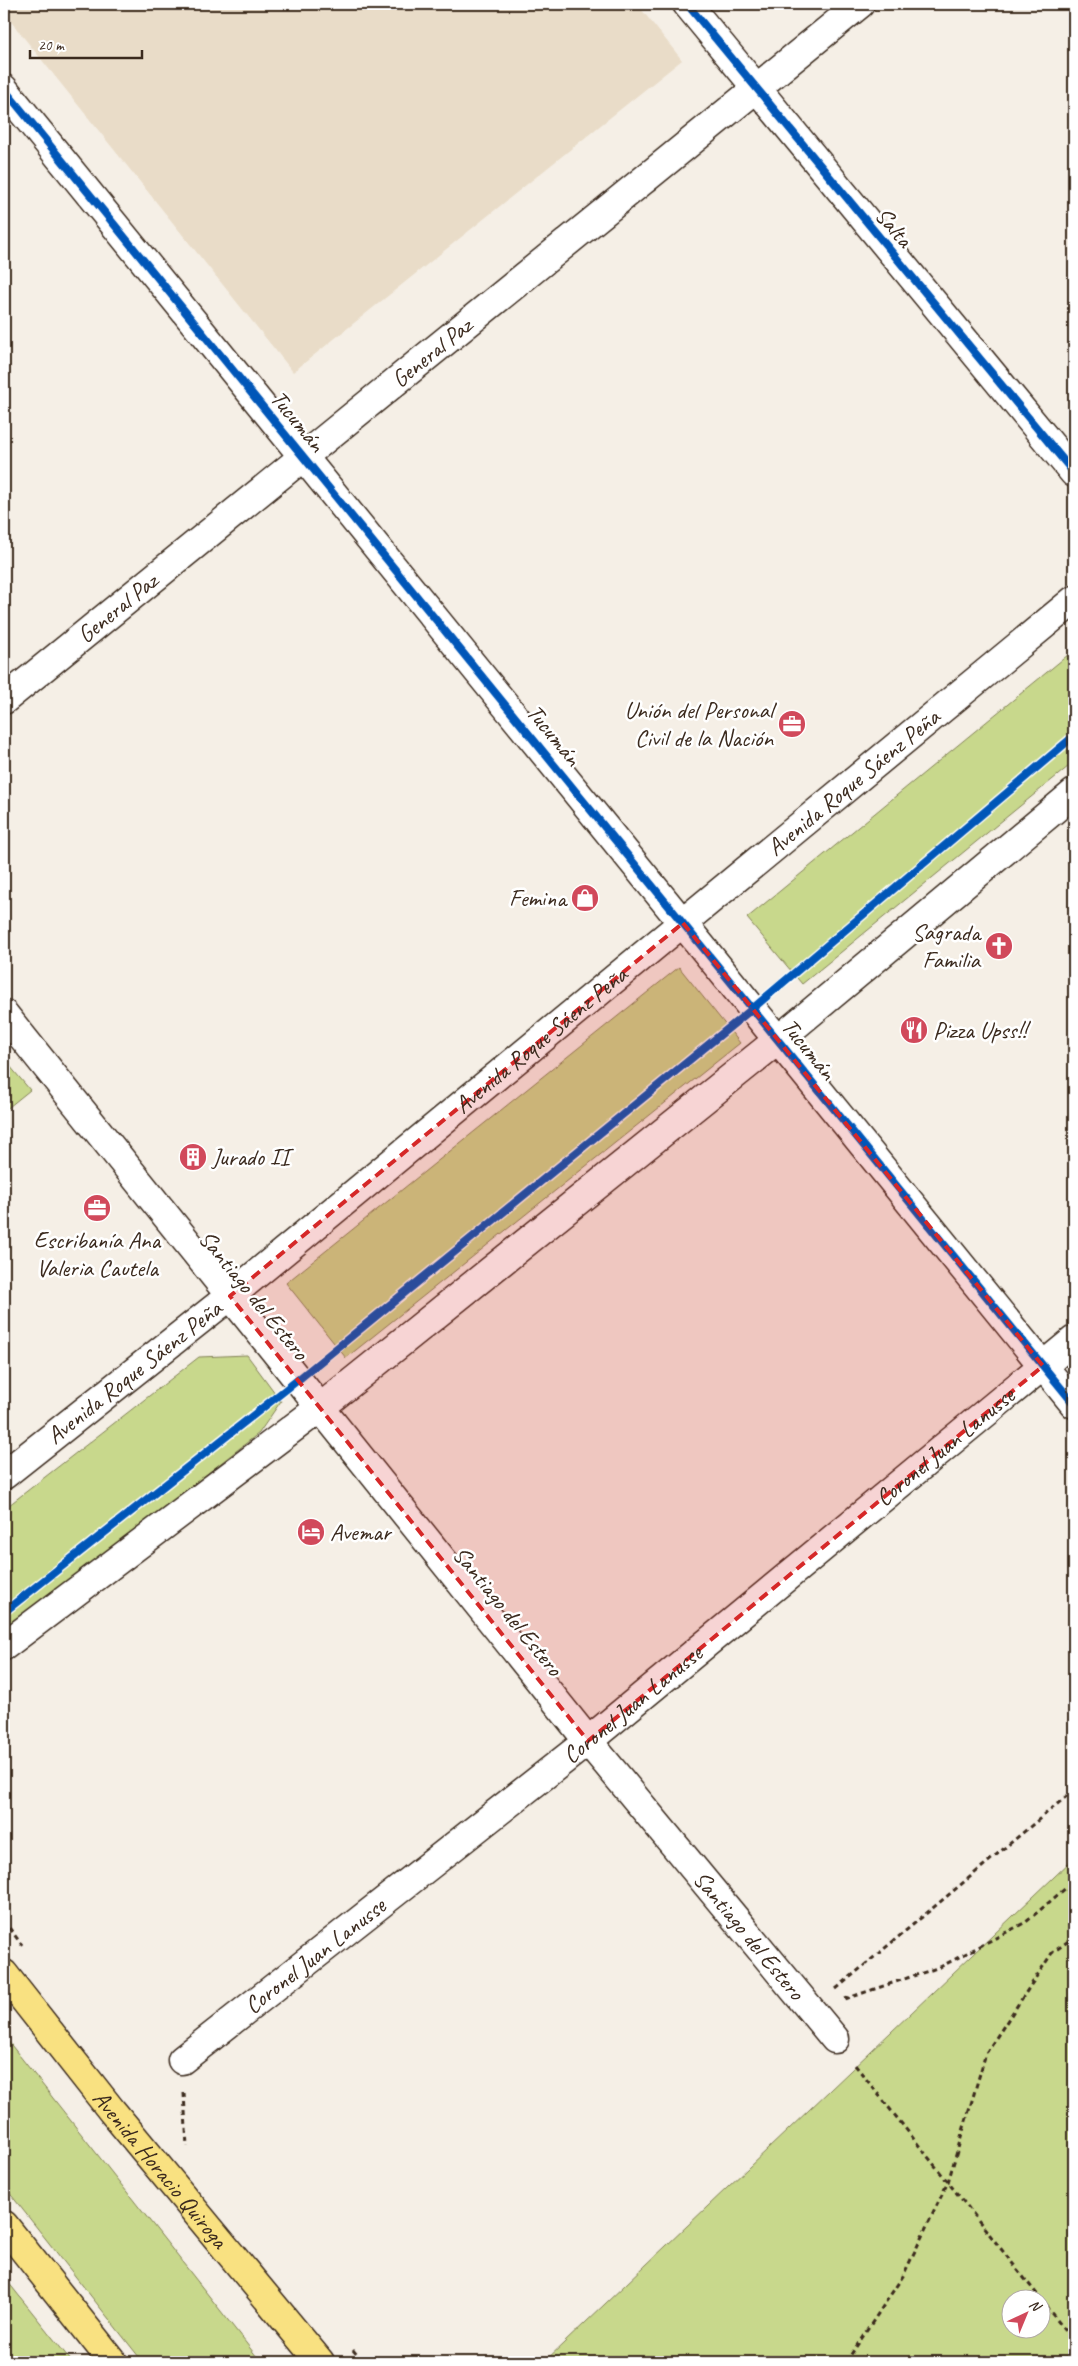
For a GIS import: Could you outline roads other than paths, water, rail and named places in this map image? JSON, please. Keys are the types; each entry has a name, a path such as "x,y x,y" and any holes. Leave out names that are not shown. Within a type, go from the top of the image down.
{"main road":[{"name":"Avenida Horacio Quiroga","path":"4,1974 112,2111 320,2362"},
{"path":"4,2225 113,2362"}],"street":[{"name":"Salta","path":"687,4 1074,473"},
{"name":"General Paz","path":"4,700 860,4"},
{"name":"Tucumán","path":"4,89 1074,1404"},
{"name":"Avenida Roque Sáenz Peña","path":"4,1475 230,1296 1074,600"},
{"path":"4,1646 321,1407 778,1040 1074,793"},
{"name":"Santiago del Estero","path":"4,1014 588,1741 835,2039"},
{"name":"Coronel Juan Lanusse","path":"182,2060 588,1741 1074,1340"}],"place":[{"name":"Unión del Personal Civil de la Nación","path":"792,724"},
{"name":"Femina","path":"585,898"},
{"name":"Sagrada Familia","path":"999,946"},
{"name":"Pizza Upss!!","path":"914,1030"},
{"name":"Jurado II","path":"193,1157"},
{"name":"Escribanía Ana Valeria Cautela","path":"97,1208"},
{"name":"Avemar","path":"311,1532"}]}
